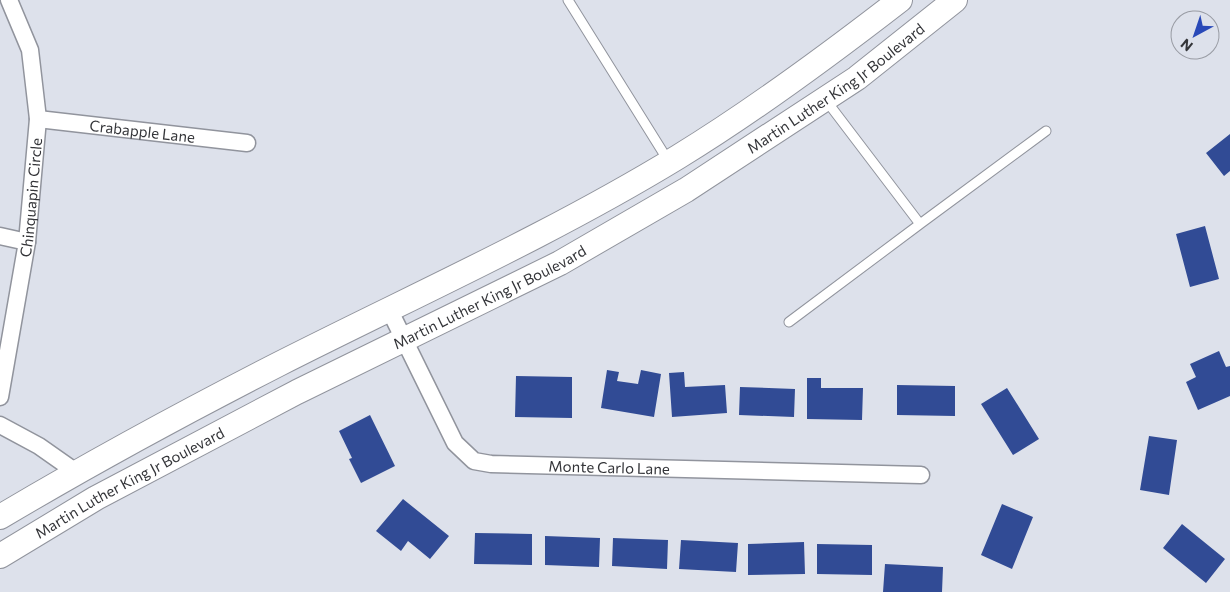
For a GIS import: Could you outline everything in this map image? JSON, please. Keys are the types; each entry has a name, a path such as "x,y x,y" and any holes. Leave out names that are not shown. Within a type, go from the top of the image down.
{"main road":[{"name":"Martin Luther King Jr Boulevard","path":"0,517 76,472 278,365 543,233 669,162 836,50 900,0"},
{"name":"Martin Luther King Jr Boulevard","path":"0,556 96,498 297,392 560,263 686,190 857,78 955,0"},
{"path":"669,162 686,190"}],"street":[{"name":"Chinquapin Circle","path":"0,397 27,242 38,119 30,50 9,0"},
{"name":"Crabapple Lane","path":"38,119 247,143"},
{"path":"0,236 27,242"},
{"name":"Monte Carlo Lane","path":"389,309 455,443 474,461 501,464 921,475"},
{"path":"0,425 39,446 76,472"}],"lane":[{"path":"568,0 669,162"},
{"path":"825,99 920,224"},
{"path":"789,322 1046,131"}],"building":[{"path":"1230,134 1230,171 1224,176 1206,153"},
{"path":"1205,226 1219,279 1190,287 1176,234"},
{"path":"1219,351 1226,367 1230,366 1230,396 1198,410 1186,382 1196,377 1190,364"},
{"path":"607,370 619,372 617,381 638,384 641,370 661,374 654,417 601,408"},
{"path":"684,372 685,387 725,385 727,413 672,417 669,373"},
{"path":"516,376 572,377 572,418 515,417"},
{"path":"807,378 821,378 821,388 863,388 862,420 807,419"},
{"path":"897,385 955,386 955,416 897,415"},
{"path":"740,387 795,389 794,417 739,415"},
{"path":"1007,388 1039,439 1013,455 981,404"},
{"path":"370,415 395,466 361,483 349,459 352,458 339,431"},
{"path":"1149,436 1177,440 1169,495 1140,490"},
{"path":"403,499 449,536 430,559 408,541 401,551 376,531"},
{"path":"1002,504 1033,517 1012,569 981,555"},
{"path":"1182,524 1225,559 1206,583 1163,548"},
{"path":"475,533 532,534 532,565 474,564"},
{"path":"545,536 600,538 599,567 545,565"},
{"path":"613,538 668,540 667,569 612,566"},
{"path":"681,540 738,543 736,572 679,569"},
{"path":"804,542 805,574 748,575 748,544"},
{"path":"817,544 872,545 872,575 817,574"},
{"path":"885,564 943,567 942,592 883,592"}]}
